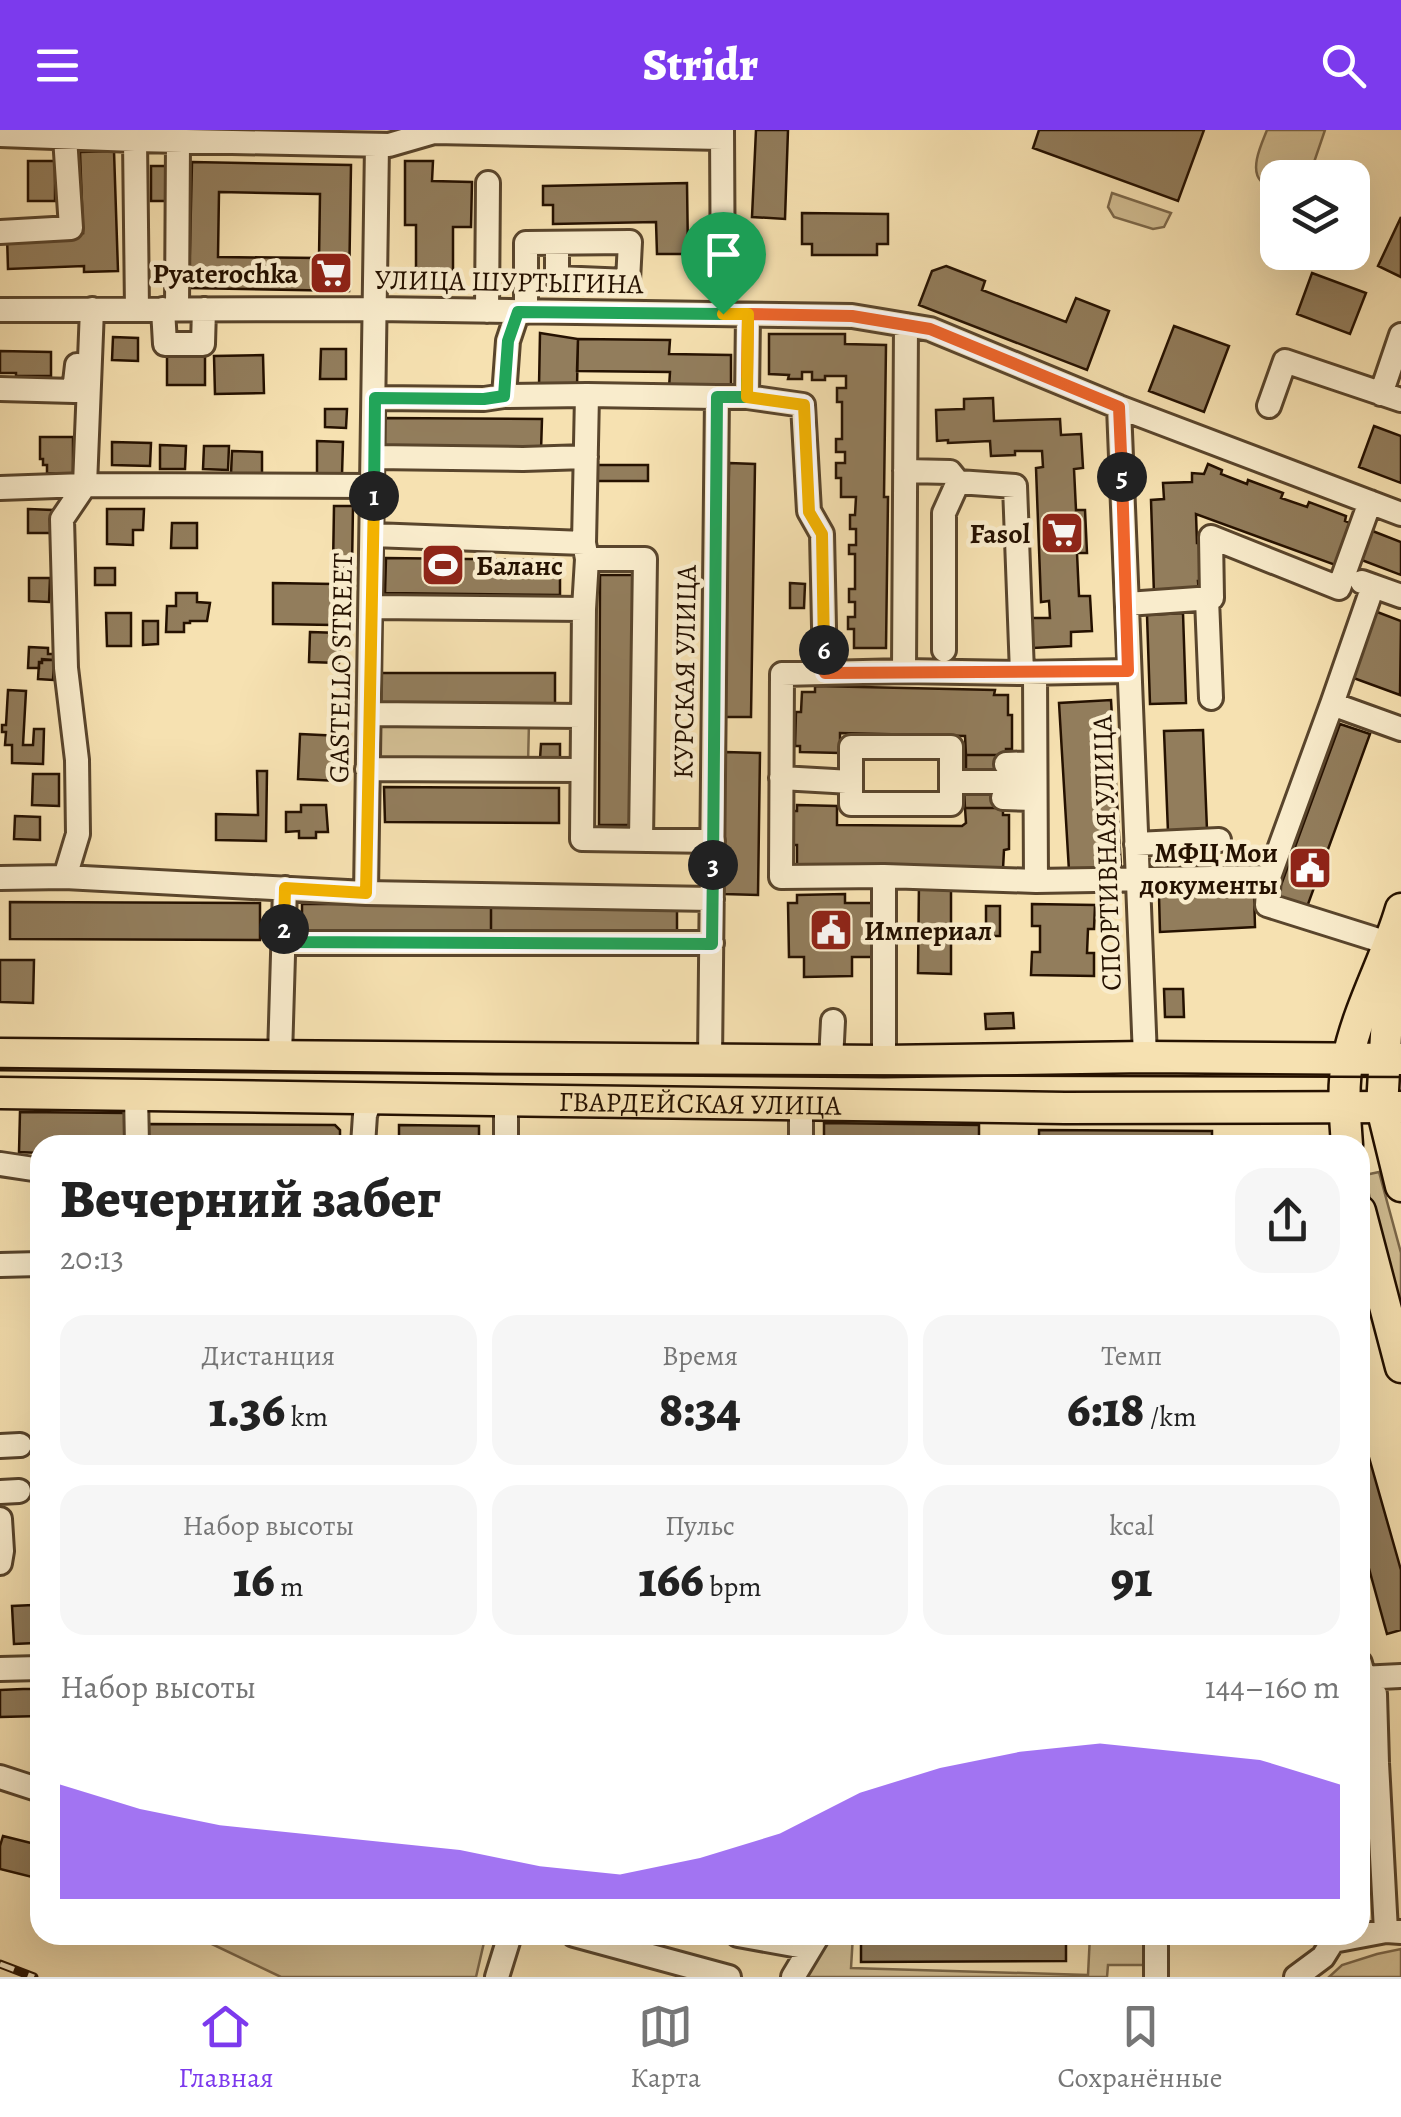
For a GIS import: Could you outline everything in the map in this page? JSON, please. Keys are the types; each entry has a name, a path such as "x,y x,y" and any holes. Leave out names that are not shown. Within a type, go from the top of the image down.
{"main road":[{"path":"1346,1135 1348,1060 1365,1002 1391,944 1401,909"},
{"path":"1391,944 1391,1108 1401,1186"},
{"name":"ГВАРДЕЙСКАЯ УЛИЦА","path":"0,1054 831,1061 1393,1059"},
{"name":"ГВАРДЕЙСКАЯ УЛИЦА","path":"0,1093 1391,1108"},
{"path":"1370,1253 1401,1366"}],"street":[{"path":"0,135 395,145 412,134 434,132 722,134 723,314"},
{"path":"0,232 71,228 65,138"},
{"path":"135,140 138,309"},
{"path":"159,166 169,141"},
{"path":"169,141 170,309 165,344 203,344 204,309"},
{"name":"GASTELLO STREET","path":"366,893 377,145"},
{"path":"487,311 488,183"},
{"path":"504,396 508,341 522,312 526,243 557,243"},
{"name":"УЛИЦА ШУРТЫГИНА","path":"0,310 852,316 930,329 1119,407 1401,514"},
{"path":"0,389 74,391 86,310"},
{"path":"65,876 78,834 77,760 66,668 62,519 85,485 86,310"},
{"path":"747,397 748,314"},
{"path":"903,661 906,325"},
{"path":"1269,406 1285,361 1391,397 1401,335"},
{"path":"587,395 582,839 713,840"},
{"name":"КУРСКАЯ УЛИЦА","path":"710,1060 717,397"},
{"path":"375,398 747,397 804,405 809,512 822,534 825,673"},
{"name":"СПОРТИВНАЯ УЛИЦА","path":"1119,407 1144,1057"},
{"path":"374,457 586,457"},
{"path":"905,471 950,472 958,482 1016,486 1035,782 1036,880"},
{"path":"944,650 944,513 958,482"},
{"path":"0,488 374,486"},
{"path":"1127,604 1212,598 1210,538 1339,588 1370,502"},
{"path":"373,535 645,558 641,840"},
{"path":"1343,576 1401,596"},
{"path":"1373,586 1269,877 1266,905 1391,944"},
{"path":"1207,599 1211,698"},
{"path":"371,607 584,609"},
{"path":"1128,671 1028,673 903,661 825,673 782,674 781,877 1269,877"},
{"path":"1332,704 1401,728"},
{"path":"369,714 582,716"},
{"path":"851,747 952,747 951,804 851,804 851,782 851,747"},
{"path":"1006,764 1035,782"},
{"path":"368,770 582,770"},
{"path":"781,778 851,782"},
{"path":"952,782 1035,782"},
{"path":"1003,798 1035,782"},
{"path":"1136,844 1218,840"},
{"path":"0,878 65,876 366,893 712,899"},
{"path":"884,876 884,1061"},
{"path":"280,1056 285,888"},
{"path":"284,942 712,944"},
{"path":"831,1061 833,1021"},
{"path":"136,1095 137,1135"},
{"path":"364,1135 371,1098"},
{"path":"506,1100 506,1135"},
{"path":"801,1104 801,1135"},
{"path":"0,1164 30,1168"},
{"path":"0,1265 30,1264"},
{"path":"0,1519 1,1555"},
{"path":"0,1668 30,1668"},
{"path":"1370,1674 1401,1676"},
{"path":"1370,1686 1376,1694 1370,1746"},
{"path":"0,1777 30,1787"},
{"path":"1370,1777 1394,1932"},
{"path":"497,1977 507,1945"},
{"path":"611,1945 730,1977"},
{"path":"793,1977 812,1945"},
{"path":"1156,1945 1156,1977"},
{"path":"1296,1977 1323,1957 1330,1945"}],"shaded area":[{"path":"1267,130 1325,130 1315,160 1260,160 1260,179 1256,163"},
{"path":"1112,193 1171,213 1164,227 1153,229 1114,217 1108,207"},
{"path":"375,720 529,722 528,765 374,764"},
{"path":"1379,1172 1401,1253 1401,1320 1376,1228 1370,1174"},
{"path":"214,1945 483,1945 476,1977 281,1977"},
{"path":"822,1945 852,1945 851,1968 1088,1975 1090,1945 1148,1945 1147,1965 1108,1965 1107,1977 805,1977"},
{"path":"1401,1949 1401,1977 1329,1977 1342,1965"}],"building":[{"path":"756,130 788,130 785,219 752,217"},
{"path":"1039,130 1204,130 1178,201 1033,148"},
{"path":"114,151 118,271 84,272 84,266 8,269 7,236 83,233 80,152"},
{"path":"28,161 55,161 55,201 28,201"},
{"path":"405,161 433,161 432,181 472,182 471,227 453,227 453,274 416,273 416,225 405,225"},
{"path":"192,162 351,165 349,291 189,288","holes":["219,192 320,194 319,258 218,257"]},
{"path":"151,166 167,166 168,201 151,201"},
{"path":"687,183 688,254 657,254 656,222 553,224 553,205 543,205 543,186"},
{"path":"802,213 888,214 888,244 877,244 877,255 812,255 812,244 802,244"},
{"path":"1401,217 1401,277 1378,266"},
{"path":"946,266 985,281 982,290 1066,322 1076,298 1109,311 1087,370 919,305 932,271"},
{"path":"1312,273 1366,293 1350,334 1297,314"},
{"path":"1174,326 1229,346 1204,412 1149,391"},
{"path":"540,333 578,339 577,387 539,386"},
{"path":"769,334 845,334 845,344 886,345 886,648 854,648 854,629 848,629 848,617 855,617 855,602 849,602 849,589 855,589 855,554 849,554 849,545 856,545 856,529 850,529 850,515 855,515 856,497 841,497 841,478 836,478 836,463 845,463 845,452 836,452 836,439 842,439 842,402 837,402 837,388 846,388 846,376 812,380 812,372 802,372 802,379 769,374"},
{"path":"113,337 138,338 138,361 112,360"},
{"path":"578,339 670,340 669,354 731,355 731,389 669,388 670,372 577,371"},
{"path":"321,349 346,349 346,379 320,379"},
{"path":"167,350 205,350 205,385 167,385"},
{"path":"0,351 51,352 51,376 0,373"},
{"path":"263,355 264,393 215,394 214,356"},
{"path":"993,398 994,421 1060,419 1061,435 1081,434 1083,468 1074,469 1076,510 1085,510 1087,553 1077,553 1079,596 1090,596 1092,631 1071,632 1071,646 1033,648 1032,618 1050,618 1049,601 1041,602 1036,468 1043,467 1042,451 991,456 990,441 937,441 936,410 964,409 964,399"},
{"path":"325,409 347,409 346,428 325,427"},
{"path":"383,418 542,419 541,451 383,450"},
{"path":"1374,426 1401,436 1401,483 1359,467"},
{"path":"40,437 73,437 73,474 47,473 47,465 40,459"},
{"path":"317,441 343,442 342,475 317,474"},
{"path":"112,442 151,443 150,466 112,465"},
{"path":"160,445 186,446 185,469 160,469"},
{"path":"204,446 229,446 228,470 203,469"},
{"path":"232,451 262,452 262,475 231,474"},
{"path":"729,463 755,464 751,717 725,717"},
{"path":"1208,464 1222,470 1221,474 1283,493 1281,498 1307,507 1309,502 1346,516 1345,521 1353,524 1338,566 1196,514 1204,581 1198,581 1199,593 1154,595 1151,500 1164,499 1163,483 1192,482 1192,473 1204,474"},
{"path":"596,465 648,465 648,481 596,481"},
{"path":"334,506 353,506 352,568 333,568"},
{"path":"28,509 53,510 53,533 28,533"},
{"path":"107,509 144,509 143,530 133,530 133,545 107,544"},
{"path":"172,523 197,523 197,548 171,548"},
{"path":"1370,530 1401,542 1401,575 1359,559"},
{"path":"386,558 560,560 560,595 385,593"},
{"path":"95,568 115,568 115,585 95,585"},
{"path":"600,575 635,575 634,825 599,825"},
{"path":"29,578 50,578 49,602 29,601"},
{"path":"273,583 334,584 333,625 273,624"},
{"path":"790,583 805,584 804,608 790,608"},
{"path":"176,593 197,593 197,602 210,603 207,621 184,623 184,632 166,632 167,606 176,606"},
{"path":"1372,610 1401,621 1400,695 1348,676"},
{"path":"106,613 131,613 131,646 107,646"},
{"path":"1183,613 1186,703 1150,704 1147,615"},
{"path":"143,621 158,621 158,644 143,645"},
{"path":"310,632 340,633 339,663 309,662"},
{"path":"29,647 48,648 54,660 42,659 39,668 28,668"},
{"path":"42,660 54,660 53,680 38,679"},
{"path":"381,673 555,673 555,708 381,708"},
{"path":"815,686 995,690 994,695 1008,695 1012,749 1006,749 1006,755 966,755 965,736 840,733 840,753 800,752 800,746 795,746 796,712 801,712 802,692 815,692"},
{"path":"8,690 26,691 23,745 33,745 34,729 44,729 43,764 12,763 12,745 5,745 6,732 2,732"},
{"path":"1111,700 1121,868 1069,871 1059,703"},
{"path":"1340,724 1370,734 1307,907 1277,896"},
{"path":"1203,730 1207,830 1168,832 1164,731"},
{"path":"300,734 341,736 339,781 298,779"},
{"path":"541,744 560,744 560,760 540,759"},
{"path":"725,752 760,753 758,895 724,894"},
{"path":"966,755 1006,755 1006,773 966,773"},
{"path":"257,771 267,771 266,841 216,840 216,814 258,815"},
{"path":"33,774 59,774 59,806 32,805"},
{"path":"384,787 559,788 559,823 385,822"},
{"path":"964,789 1003,789 1003,808 965,808"},
{"path":"301,805 326,805 328,832 316,832 316,838 299,838 299,831 286,832 286,812 301,812"},
{"path":"797,805 837,806 837,825 962,826 966,823 965,808 1003,808 1003,815 1009,815 1009,849 1004,850 1003,869 797,866 797,845 792,845 792,811 797,811"},
{"path":"15,816 40,817 40,840 14,839"},
{"path":"919,881 951,882 951,974 918,973"},
{"path":"1254,892 1255,927 1160,932 1159,896"},
{"name":"Империал","path":"845,894 845,903 872,903 873,957 852,957 852,976 804,977 804,957 789,957 788,903 797,903 797,895"},
{"path":"10,902 260,903 260,940 10,939"},
{"path":"677,903 677,935 491,936 491,904"},
{"path":"302,904 491,904 491,936 302,936"},
{"path":"1032,904 1095,905 1087,953 1094,953 1094,976 1031,975 1032,952 1040,952 1040,926 1032,926"},
{"path":"986,906 1000,906 1000,936 986,936"},
{"path":"0,960 34,960 33,1003 0,1002"},
{"path":"1164,989 1183,989 1184,1017 1165,1017"},
{"path":"1013,1013 1014,1028 986,1029 985,1014"},
{"path":"20,1112 126,1113 126,1135 30,1135 30,1153 19,1152"},
{"path":"824,1123 979,1125 979,1135 824,1135"},
{"path":"148,1124 335,1125 340,1130 340,1135 148,1135"},
{"path":"399,1125 479,1126 479,1135 399,1135"},
{"path":"1039,1130 1212,1131 1212,1135 1039,1135"},
{"path":"1370,1461 1401,1570 1401,1630 1387,1634 1370,1572"},
{"path":"30,1605 30,1643 14,1644 12,1606"},
{"path":"30,1689 30,1716 0,1717 0,1690"},
{"path":"3,1836 30,1843 30,1876 0,1869"},
{"path":"861,1945 1066,1945 1066,1961 861,1962"}],"tram line":[{"path":"0,1068 1401,1077"}],"railway":[{"path":"0,1964 34,1977"}],"place":[{"name":"Pyaterochka","path":"331,273"},
{"name":"Fasol","path":"1062,533"},
{"name":"Баланс","path":"443,565"},
{"name":"МФЦ Мои документы","path":"1310,868"},
{"name":"Империал","path":"831,930"}],"route":[{"path":"723,314 518,312 508,341 504,396 375,398 366,893 285,888 284,942 712,944 717,397 747,397 748,314 852,316 930,329 1119,407 1128,671 825,673 822,534 809,512 804,405 747,397 748,325 748,314 723,314"}]}
